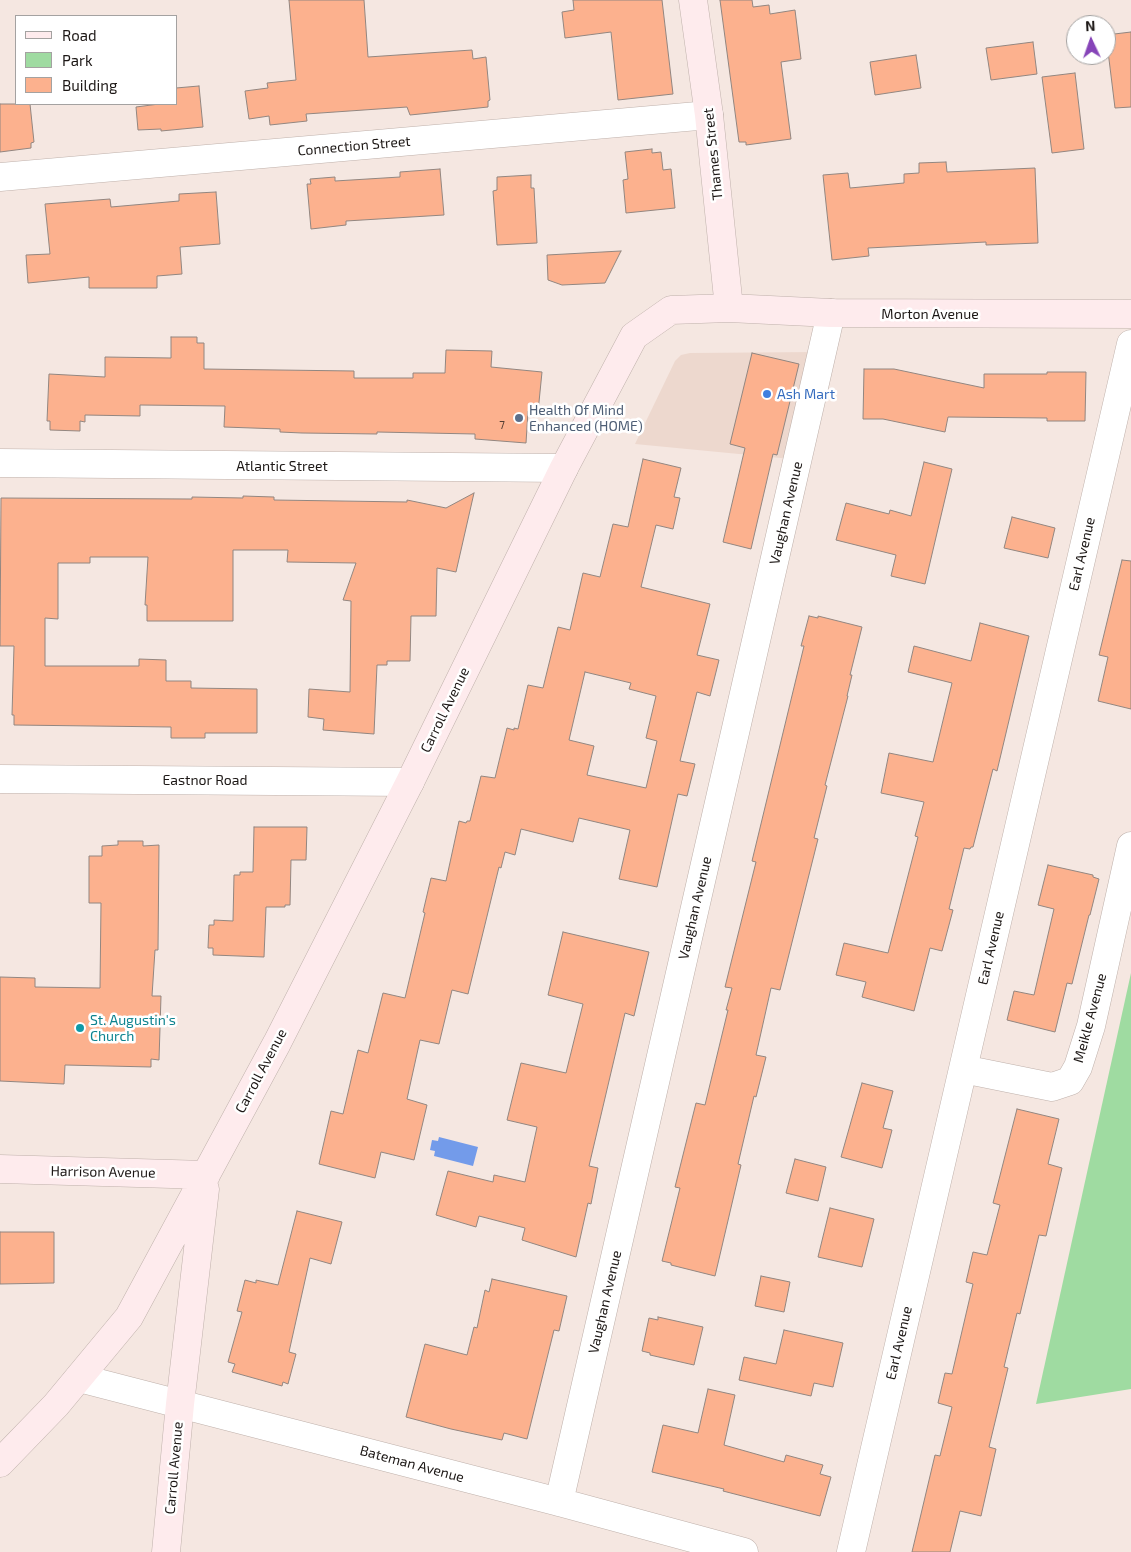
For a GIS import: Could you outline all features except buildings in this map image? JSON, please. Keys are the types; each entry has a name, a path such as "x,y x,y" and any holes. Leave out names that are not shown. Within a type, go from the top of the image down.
{"main road":[{"name":"Thames Street","path":"693,0 709,115 729,308"},
{"name":"Morton Avenue","path":"729,308 831,313 1131,314"},
{"name":"Carroll Avenue","path":"0,1463 56,1405 129,1316 277,1042 410,782 564,468 634,336 671,310 729,308"},
{"name":"Harrison Avenue","path":"0,1169 206,1175"},
{"name":"Carroll Avenue","path":"166,1552 180,1404 206,1175"}],"street":[{"name":"Connection Street","path":"0,177 709,115"},
{"name":"Vaughan Avenue","path":"559,1502 831,313"},
{"name":"Earl Avenue","path":"851,1552 1131,344"},
{"name":"Atlantic Street","path":"0,463 564,468"},
{"name":"Eastnor Road","path":"0,779 410,782"},
{"name":"Meikle Avenue","path":"962,1068 1052,1087 1070,1081 1078,1067 1091,1026 1131,846"},
{"name":"Bateman Avenue","path":"79,1378 559,1502 744,1552"}],"shaded area":[{"path":"817,352 791,459 635,444 675,361 681,355 690,353"}],"green space":[{"path":"1131,973 1131,1389 1036,1404"}],"water":[{"path":"439,1137 478,1147 473,1166 434,1156 435,1151 430,1150 432,1140 438,1141"}],"place":[{"name":"Ash Mart","path":"767,394"},
{"name":"Health Of Mind Enhanced (HOME)","path":"519,418"},
{"name":"St. Augustin's Church","path":"80,1028"}]}
